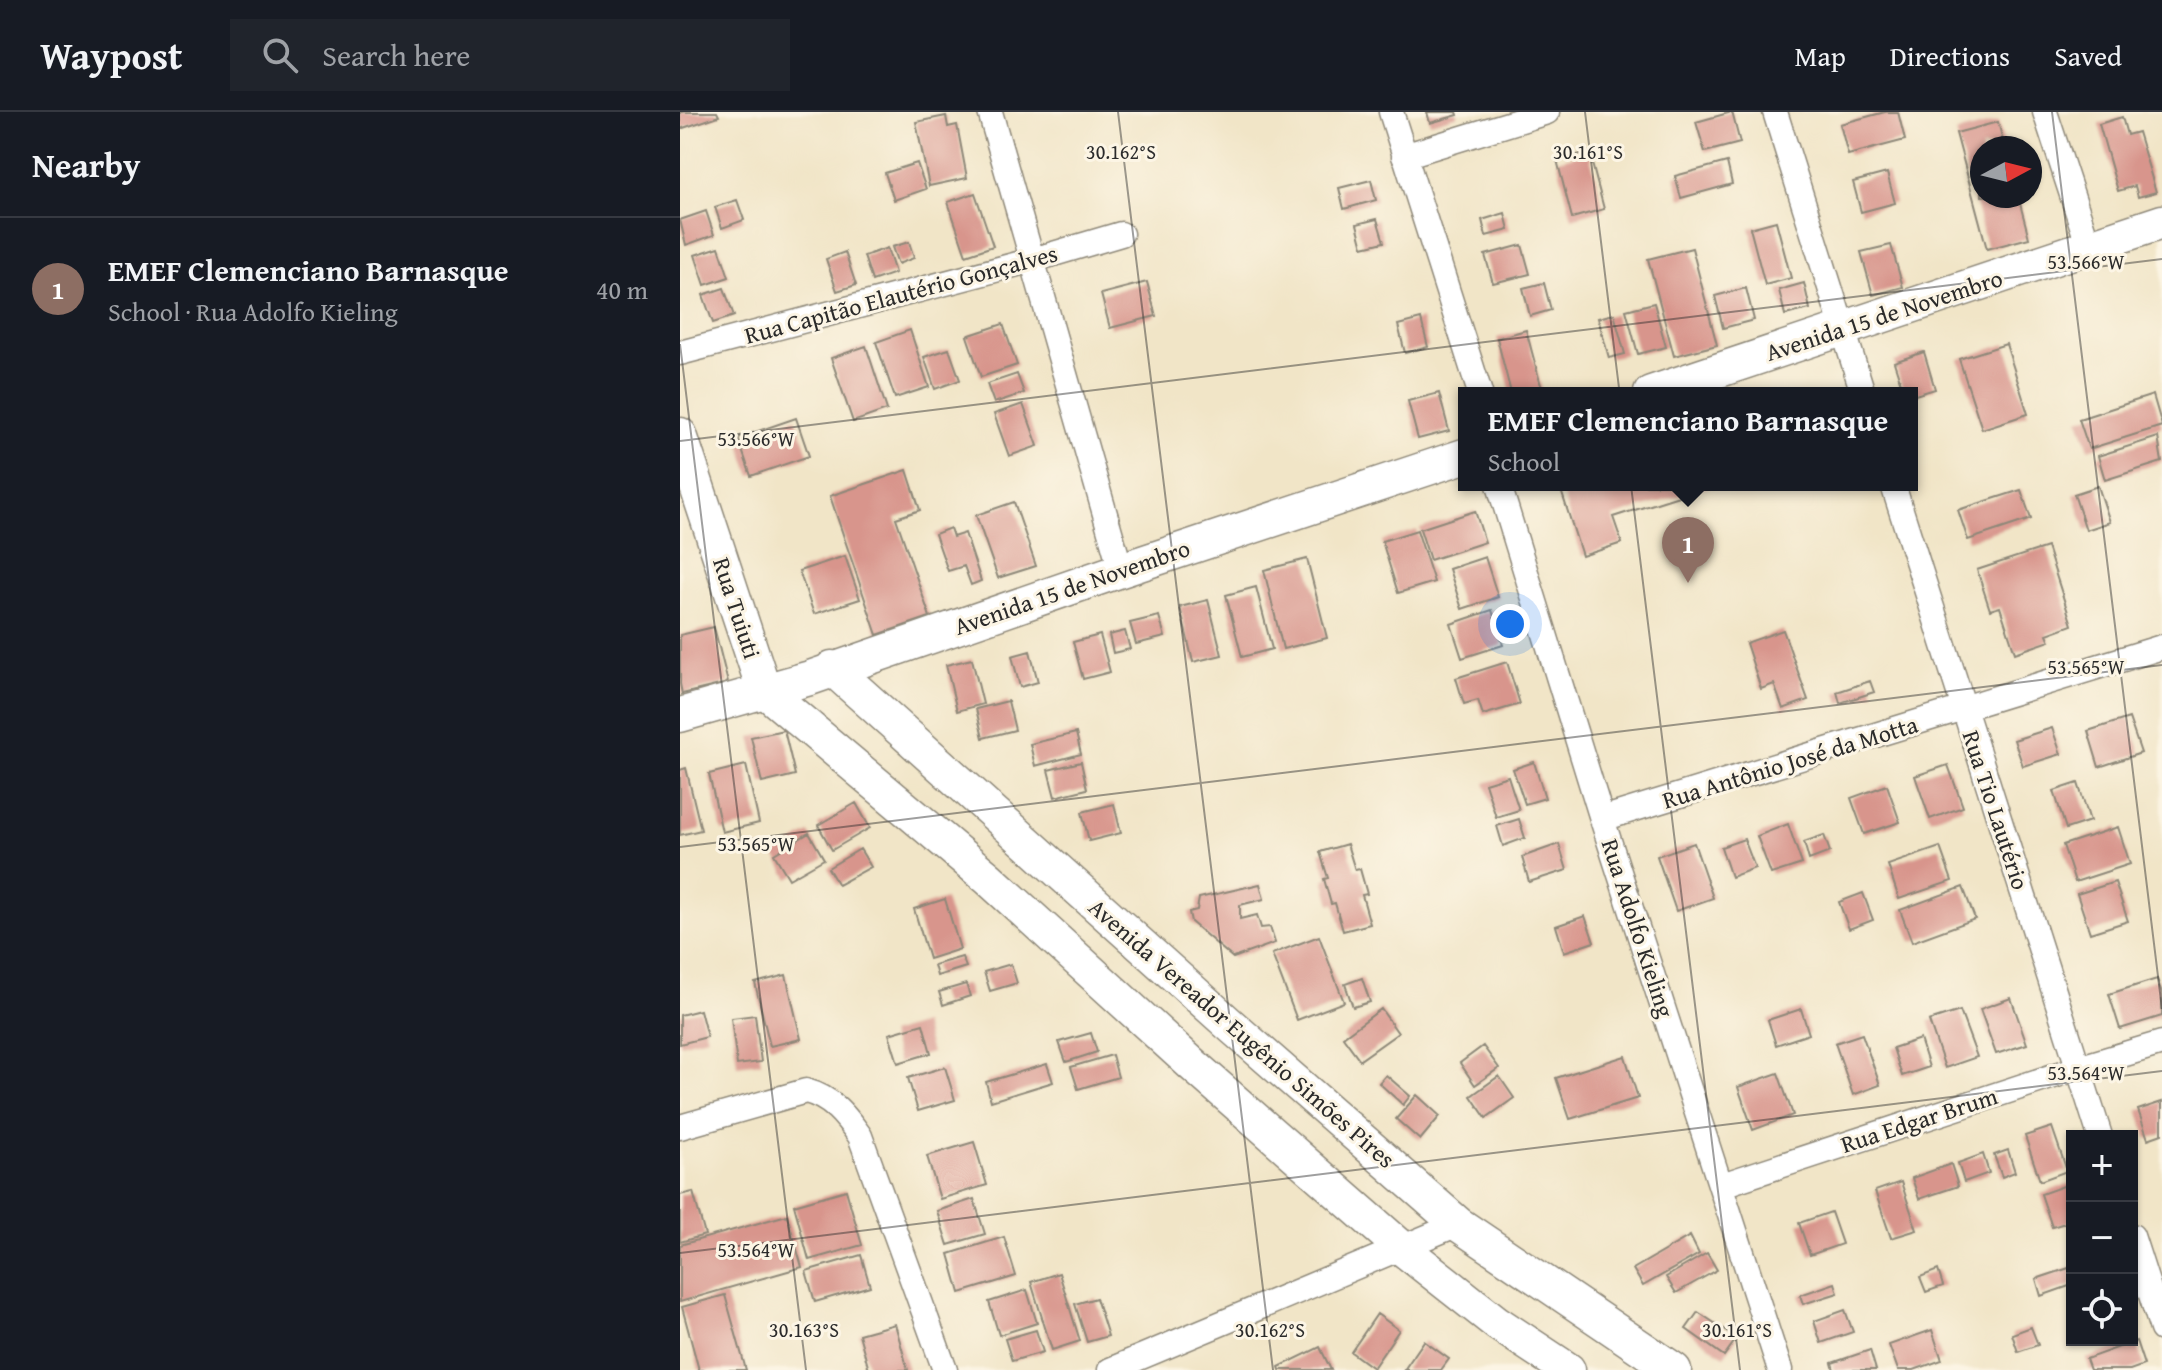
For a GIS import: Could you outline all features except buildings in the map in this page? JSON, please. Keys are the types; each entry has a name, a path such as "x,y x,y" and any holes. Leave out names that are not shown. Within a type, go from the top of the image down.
{"street":[{"path":"990,112 1121,570"},
{"path":"1391,112 1478,387"},
{"path":"1404,156 1547,112"},
{"path":"1775,112 1861,387"},
{"path":"2045,112 2089,247"},
{"name":"Avenida 15 de Novembro","path":"1669,387 2162,222"},
{"name":"Rua Capitão Elautério Gonçalves","path":"680,353 1121,234"},
{"name":"Rua Tuiuti","path":"680,435 764,690"},
{"name":"Avenida 15 de Novembro","path":"680,715 810,678 1458,458"},
{"name":"Rua Adolfo Kieling","path":"1501,491 1602,819 1780,1370"},
{"name":"Rua Tio Lautério","path":"1895,491 2098,1130"},
{"name":"Rua Antônio José da Motta","path":"1602,819 2162,647"},
{"name":"Avenida Vereador Eugênio Simões Pires","path":"832,668 1229,1024 1458,1224 1674,1370"},
{"path":"764,690 988,878 1193,1065 1403,1249 1497,1323 1568,1370"},
{"path":"988,878 1021,838"},
{"path":"1193,1065 1229,1024"},
{"name":"Rua Edgar Brum","path":"1722,1185 2162,1043"},
{"path":"680,1127 806,1091 824,1096 845,1115 860,1136 945,1370"},
{"path":"1110,1370 1458,1224"},
{"path":"2138,1255 2162,1329"}],"place":[{"name":"EMEF Clemenciano Barnasque","path":"1688,583"}]}
